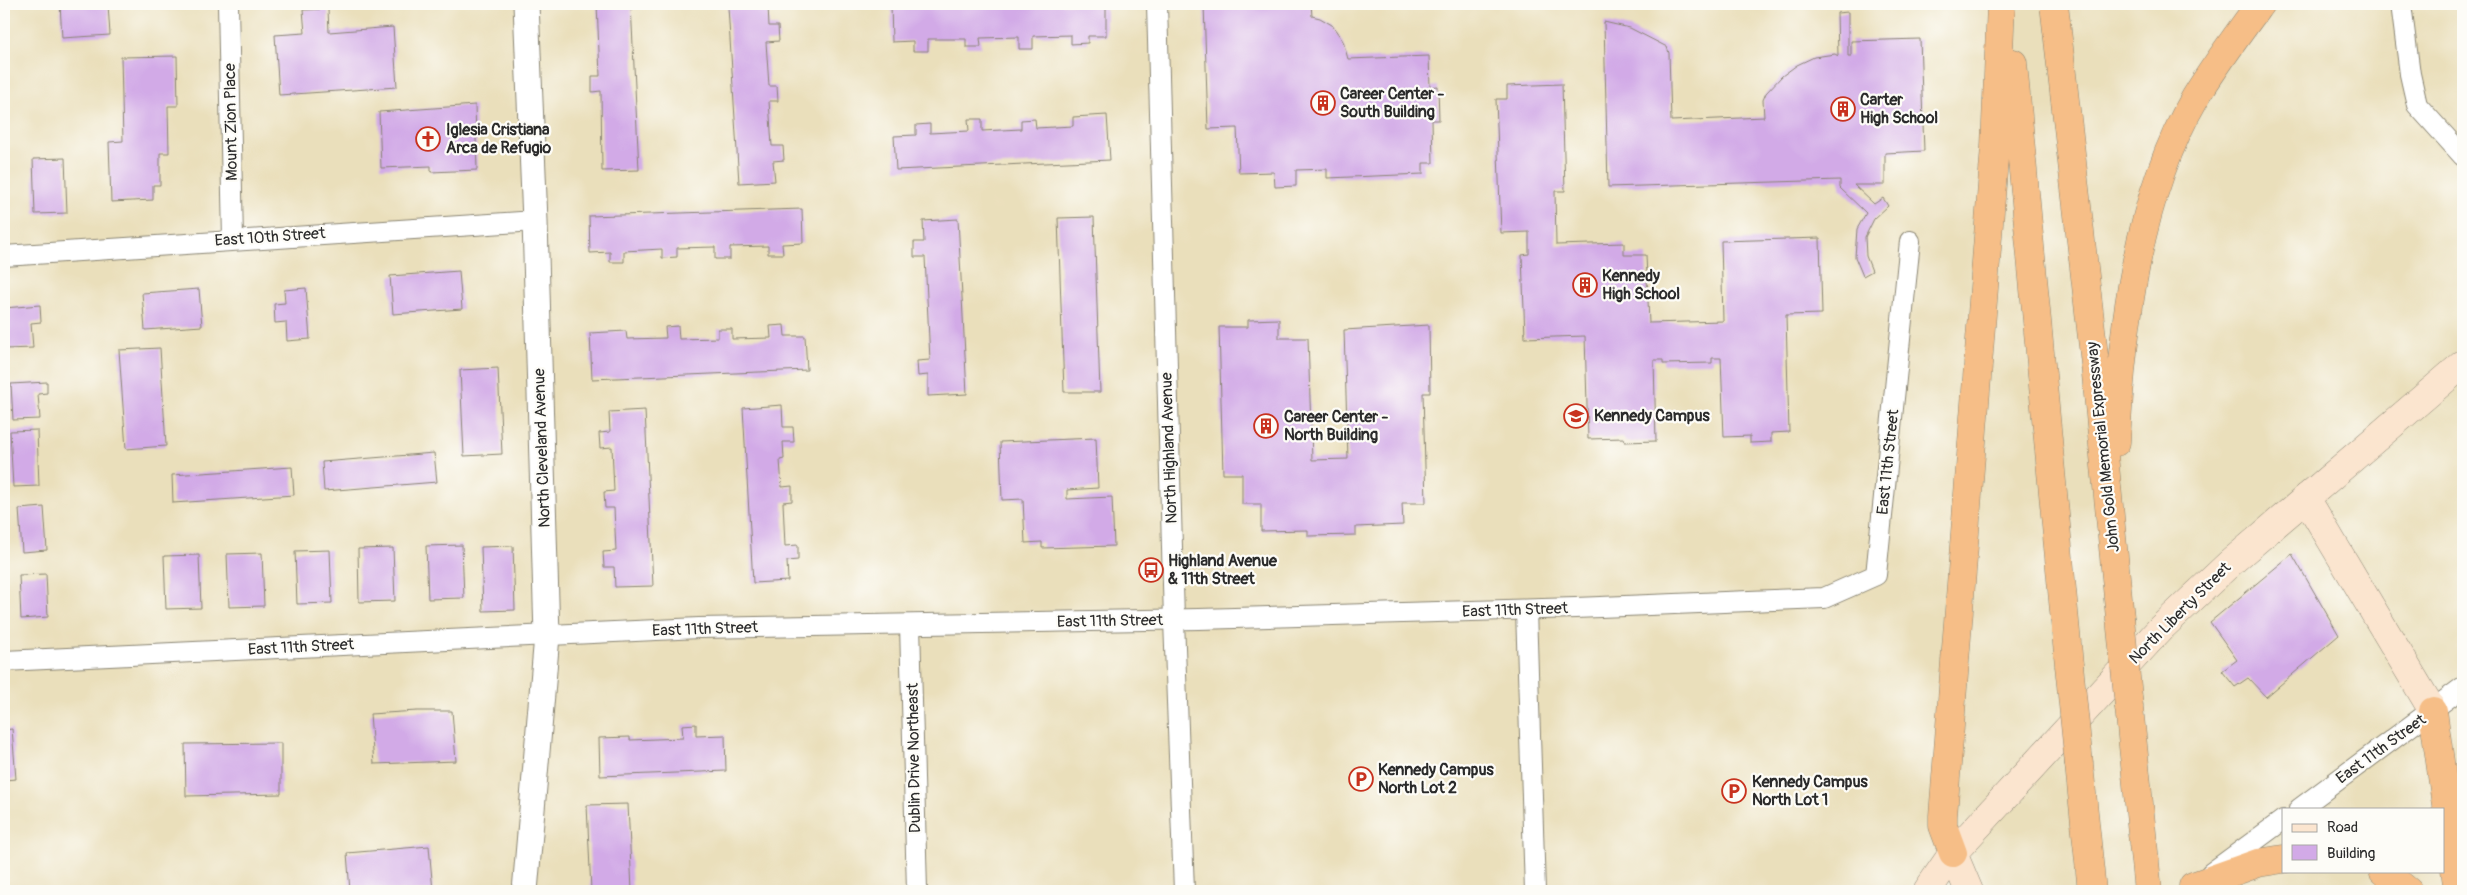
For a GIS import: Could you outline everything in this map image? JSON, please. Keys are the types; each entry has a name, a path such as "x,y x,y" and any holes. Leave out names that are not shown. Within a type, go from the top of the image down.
{"highway":[{"path":"1953,853 1943,826 1943,816 1995,146 2001,4"},
{"path":"2008,4 2069,665 2092,891"},
{"name":"John Gold Memorial Expressway","path":"2054,4 2148,891"},
{"path":"2111,531 2120,371 2141,239 2178,131 2196,98 2260,4"},
{"path":"2433,711 2434,808"},
{"path":"2433,711 2458,891"},
{"path":"2190,889 2258,862 2282,859"},
{"path":"2383,872 2408,891"},
{"path":"2439,872 2441,891"}],"main road":[{"name":"North Liberty Street","path":"1927,891 1953,853 2161,628 2230,564 2463,364"},
{"path":"2306,498 2433,711"},
{"path":"1953,853 1969,891"}],"street":[{"name":"Mount Zion Place","path":"228,4 234,240"},
{"name":"North Cleveland Avenue","path":"524,891 547,636 536,221 526,4"},
{"name":"North Highland Avenue","path":"1157,4 1174,620 1184,891"},
{"path":"2401,4 2410,74 2417,105 2463,156"},
{"name":"East 10th Street","path":"4,256 536,221"},
{"name":"East 11th Street","path":"4,661 699,628 1174,620 1526,610 1824,598 1876,575 1910,241"},
{"path":"1526,610 1534,891"},
{"name":"Dublin Drive Northeast","path":"910,624 917,891"},
{"name":"East 11th Street","path":"2300,808 2463,687"},
{"path":"2190,889 2282,821"}],"building":[{"path":"60,4 108,4 110,35 62,38"},
{"path":"597,4 631,4 639,170 602,171 601,91 592,92 592,76 600,76"},
{"path":"891,4 1106,4 1106,36 1088,36 1088,43 1071,44 1071,35 1033,36 1033,49 1019,49 1019,37 980,38 981,47 966,47 966,39 928,39 928,51 913,51 913,41 892,42"},
{"name":"Career Center - South Building","path":"1204,4 1311,4 1312,16 1332,25 1343,41 1348,59 1429,56 1430,87 1438,86 1439,120 1432,120 1433,163 1423,163 1423,174 1327,178 1327,169 1296,170 1296,186 1275,187 1274,172 1239,173 1237,128 1208,129"},
{"path":"768,5 769,26 778,26 779,41 766,42 769,86 777,86 778,101 769,101 772,146 783,146 784,160 773,161 775,181 739,183 728,7"},
{"path":"328,9 329,32 393,27 397,87 279,95 275,35 305,33 303,10"},
{"name":"Carter High School","path":"1848,12 1848,56 1851,56 1851,41 1920,39 1924,151 1885,153 1885,185 1854,185 1874,204 1883,198 1888,206 1874,219 1865,237 1866,256 1872,271 1863,276 1855,257 1857,229 1866,213 1840,188 1840,180 1608,187 1604,22 1630,28 1667,47 1669,53 1671,121 1764,117 1763,100 1766,93 1782,76 1797,65 1814,57 1835,54 1838,56 1837,13"},
{"path":"177,56 178,106 168,106 169,153 160,153 160,185 153,185 153,200 111,202 109,142 123,141 121,57"},
{"name":"Kennedy High School","path":"1562,84 1565,191 1555,191 1556,245 1624,243 1624,255 1646,255 1649,323 1723,321 1721,241 1820,238 1822,314 1786,315 1789,432 1771,433 1771,442 1750,443 1750,436 1724,437 1721,358 1712,358 1712,363 1663,364 1663,360 1654,360 1656,441 1625,442 1624,438 1588,439 1585,336 1525,338 1522,255 1529,254 1529,232 1501,233 1496,99 1507,99 1507,86"},
{"name":"Iglesia Cristiana Arca de Refugio","path":"475,105 477,170 431,172 431,166 381,168 379,112"},
{"path":"1107,115 1110,160 896,170 894,136 916,135 916,125 930,124 930,133 969,131 968,119 982,119 982,131 1021,129 1021,120 1035,119 1036,128 1073,126 1073,117"},
{"path":"65,158 67,213 35,214 33,159"},
{"path":"802,209 803,243 782,244 783,254 768,254 768,246 730,247 730,259 715,259 715,247 677,248 677,257 662,258 662,249 624,251 624,262 610,262 610,252 590,253 589,216"},
{"path":"1094,217 1100,392 1064,392 1058,218"},
{"path":"958,219 967,394 928,396 928,375 918,376 917,361 930,360 925,257 914,257 914,242 924,242 923,221"},
{"path":"459,271 462,309 393,314 390,276"},
{"path":"306,288 310,339 287,341 286,322 275,323 274,304 285,303 284,290"},
{"path":"199,289 202,326 145,330 142,293"},
{"path":"40,305 41,322 31,323 33,348 5,349 4,308"},
{"name":"Career Center - North Building","path":"1279,319 1279,338 1308,338 1312,460 1348,459 1344,330 1429,325 1430,393 1423,393 1426,503 1402,503 1403,525 1356,527 1356,535 1308,536 1308,530 1261,531 1261,504 1242,504 1242,474 1223,474 1219,327 1248,327 1248,320"},
{"path":"784,325 785,336 805,336 807,370 592,379 590,333 626,331 627,339 666,338 665,327 678,326 679,339 718,338 718,329 732,329 732,339 771,338 770,326"},
{"path":"160,348 166,446 126,449 119,350"},
{"path":"498,368 502,454 464,456 460,370"},
{"path":"47,382 47,393 38,394 40,419 13,420 11,384"},
{"path":"782,405 783,427 793,427 794,442 783,442 784,459 780,460 782,487 792,486 792,501 783,502 785,546 798,545 798,560 787,561 788,581 753,583 743,408"},
{"path":"645,410 653,586 615,587 614,567 604,567 603,552 616,551 614,508 605,508 604,492 614,491 612,447 600,448 599,433 610,432 609,412"},
{"path":"37,430 39,486 13,487 10,431"},
{"path":"1096,438 1098,488 1067,490 1067,499 1112,497 1114,546 1042,548 1042,542 1025,543 1023,499 1002,500 1000,442"},
{"path":"434,453 437,482 324,491 322,462"},
{"path":"292,467 294,495 173,503 172,475"},
{"path":"44,507 47,550 22,552 19,509"},
{"path":"462,545 464,598 428,599 426,546"},
{"path":"513,546 515,610 483,611 481,547"},
{"path":"393,548 395,601 359,602 358,549"},
{"path":"330,550 332,603 297,604 295,551"},
{"path":"262,553 264,606 229,607 227,554"},
{"path":"2292,554 2339,635 2266,697 2248,678 2235,687 2222,671 2237,660 2210,622"},
{"path":"199,555 201,608 166,609 164,556"},
{"path":"46,574 48,617 21,619 19,575"},
{"path":"452,711 456,761 374,764 370,714"},
{"path":"696,724 696,736 725,735 726,771 600,776 599,738 630,737 630,740 683,738 682,725"},
{"path":"12,729 16,779 4,780 4,730"},
{"path":"281,743 281,794 186,796 185,744"},
{"path":"628,804 632,891 591,891 587,805"},
{"path":"429,846 433,891 350,891 347,853"}],"place":[{"name":"Career Center - South Building","path":"1323,103"},
{"name":"Carter High School","path":"1843,109"},
{"name":"Iglesia Cristiana Arca de Refugio","path":"428,139"},
{"name":"Kennedy High School","path":"1585,285"},
{"name":"Kennedy Campus","path":"1576,416"},
{"name":"Career Center - North Building","path":"1266,426"},
{"name":"Highland Avenue & 11th Street","path":"1151,570"},
{"name":"Kennedy Campus North Lot 2","path":"1361,779"},
{"name":"Kennedy Campus North Lot 1","path":"1734,791"}]}
